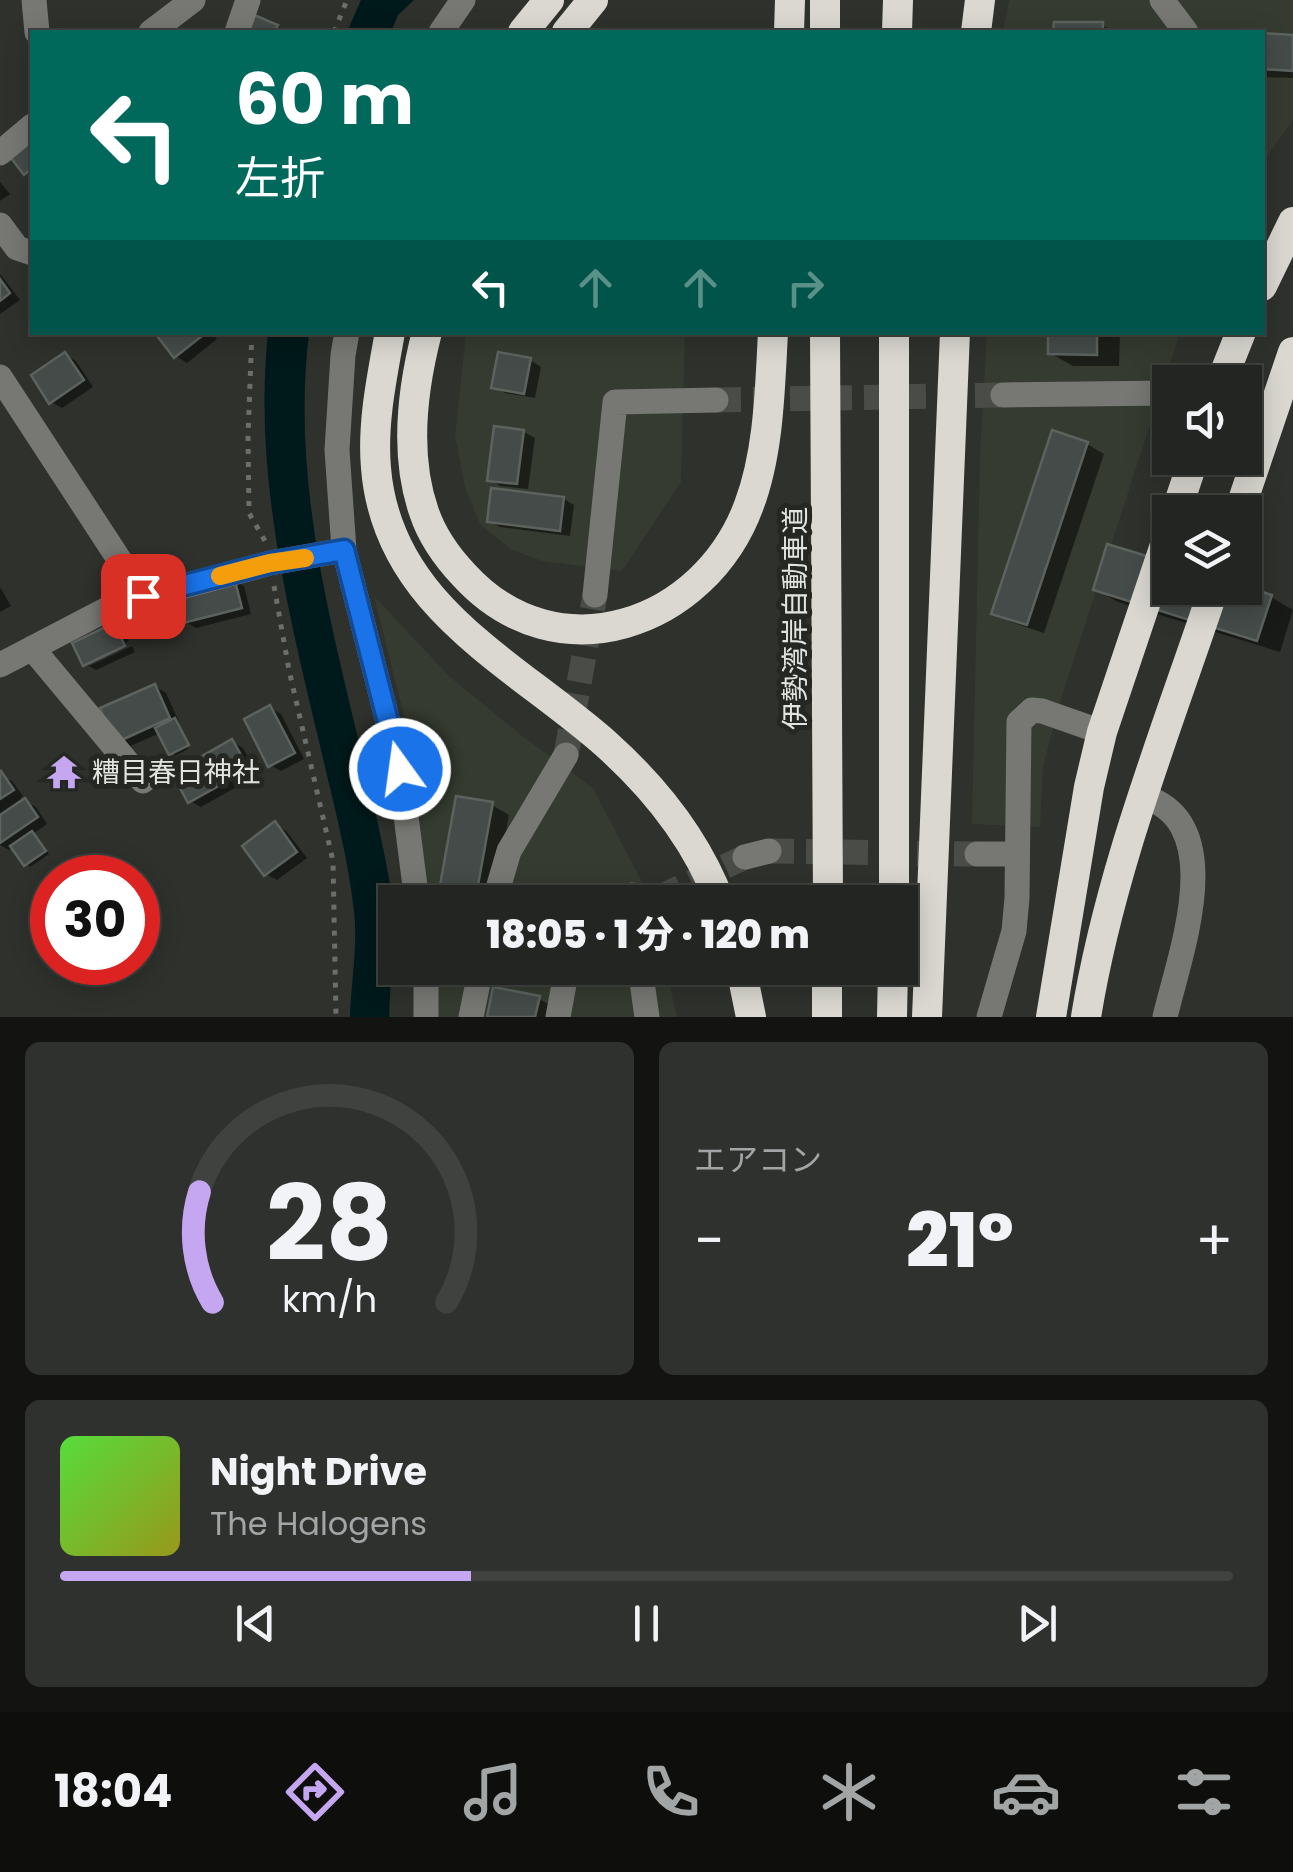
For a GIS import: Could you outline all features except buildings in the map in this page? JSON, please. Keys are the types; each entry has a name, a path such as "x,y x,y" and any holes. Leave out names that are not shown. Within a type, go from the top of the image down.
{"highway":[{"path":"526,30 549,0"},
{"path":"569,30 593,0"},
{"path":"789,30 790,0"},
{"path":"825,0 825,30"},
{"path":"897,30 898,0"},
{"path":"976,30 980,0"},
{"path":"1265,280 1293,222"},
{"path":"390,335 376,427 376,468 388,522 408,568 447,616 578,720 635,772 684,832 711,885"},
{"path":"426,335 415,397 412,443 424,512 436,538 464,575 498,605 552,627 583,630 630,620 675,602 702,582 720,560 750,504 758,470 773,335"},
{"name":"伊勢湾岸自動車道","path":"825,335 828,885"},
{"path":"894,335 894,885"},
{"path":"927,1017 955,335"},
{"path":"1227,365 1240,335"},
{"path":"1246,495 1287,389 1293,352"},
{"path":"1051,1017 1089,787 1102,732 1152,583"},
{"path":"1086,1017 1109,906 1208,605"},
{"path":"745,985 752,1017"},
{"path":"827,985 827,1017"},
{"path":"892,1017 893,985"}],"street":[{"path":"34,0 37,30"},
{"path":"238,30 248,0"},
{"path":"442,30 463,0"},
{"path":"1162,0 1184,30"},
{"path":"153,30 177,5"},
{"path":"0,153 30,128"},
{"path":"0,225 17,248 30,252"},
{"path":"347,335 342,355 337,450 344,550 400,769 415,885"},
{"path":"0,377 143,596"},
{"path":"1003,395 1152,393"},
{"path":"595,595 615,402 716,400"},
{"path":"0,666 115,605 276,563 344,550"},
{"path":"32,648 143,782"},
{"path":"989,1017 1014,931 1018,898 1017,731 1024,714 1032,710 1102,732"},
{"path":"499,885 509,851 566,755"},
{"path":"1144,797 1160,802 1178,818 1185,832 1193,876 1192,907 1164,1017"},
{"path":"976,854 1016,854"},
{"path":"426,985 426,1017"},
{"path":"471,1017 478,985"},
{"path":"558,1017 564,985"},
{"path":"642,985 646,1017"}],"path":[{"path":"335,30 347,0"},
{"path":"252,335 249,514 276,563 289,670 333,861 336,1017"}],"shaded area":[{"path":"1009,0 1293,0 1293,120 1265,159 1265,30 1003,30"},
{"path":"466,335 685,335 681,482 622,571 542,561 510,549 480,524 465,488 455,435"},
{"path":"987,335 1179,335 1170,365 1152,365 1152,419 1062,696 1043,767 1040,827 972,824 980,454"},
{"path":"374,596 448,675 593,788 643,885 422,885 419,776"},
{"path":"420,985 670,985 677,1017 419,1017"}],"water":[{"path":"361,0 414,0 398,15 392,30 348,30"},
{"path":"268,335 309,335 307,474 329,613 390,885 378,885 378,985 391,985 389,1017 350,1017 354,911 340,832 286,597 265,440"}],"tunnel":[{"path":"716,400 1003,395"},
{"path":"566,755 595,595"},
{"path":"769,851 977,854"},
{"path":"686,885 745,857"}],"slow traffic":[{"path":"220,576 305,558"}],"place":[{"name":"糟目春日神社","path":"64,772"}],"route":[{"path":"143,596 270,563 344,550 400,769"}]}
